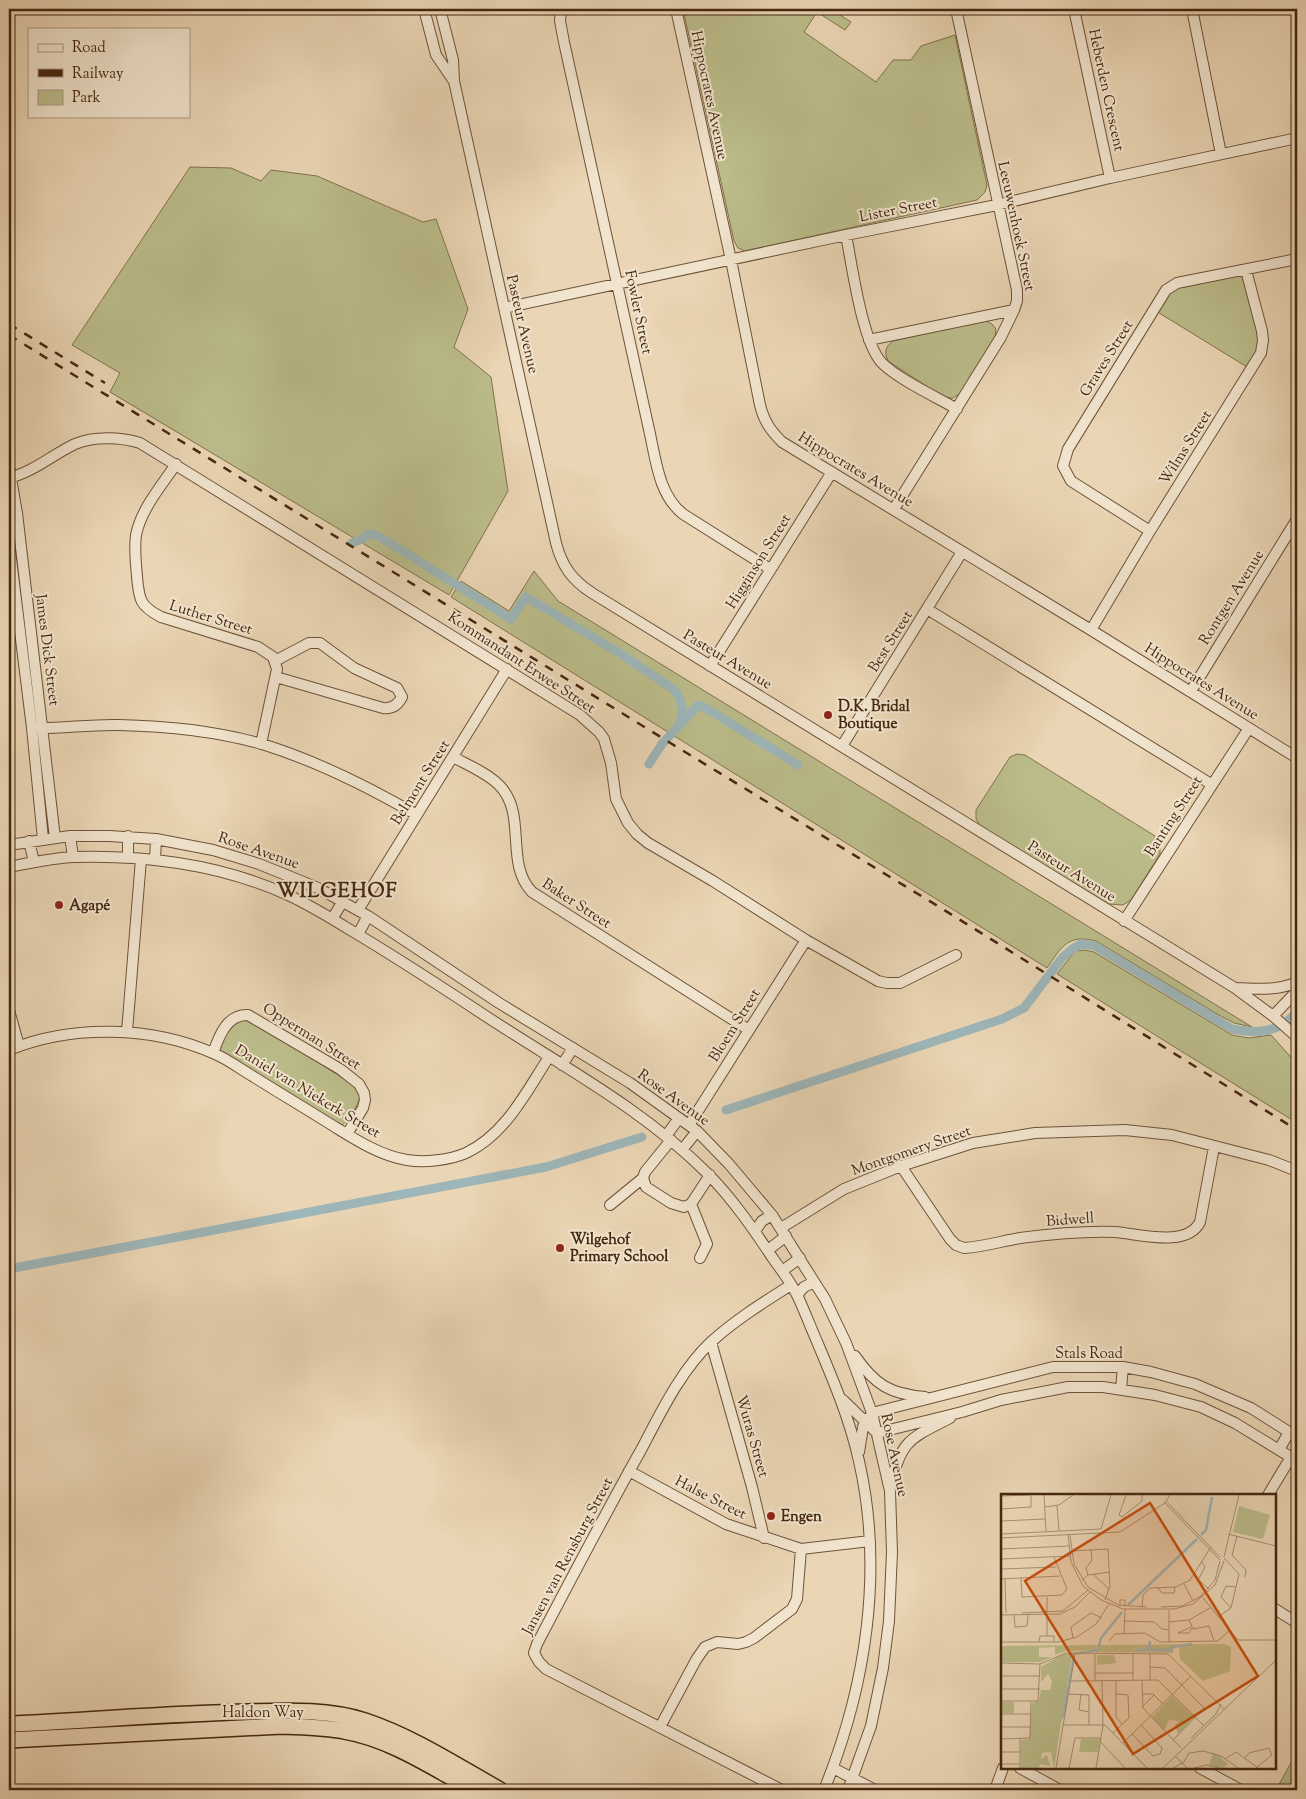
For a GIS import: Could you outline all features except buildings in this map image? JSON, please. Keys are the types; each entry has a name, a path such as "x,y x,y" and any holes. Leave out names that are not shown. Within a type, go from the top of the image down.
{"highway":[{"name":"Haldon Way","path":"9,1724 189,1714 282,1719 391,1739 500,1790"},
{"path":"189,1714 192,1731"},
{"name":"Haldon Way","path":"9,1740 192,1731 282,1719"},
{"name":"Haldon Way","path":"391,1739 474,1790"}],"street":[{"name":"Pasteur Avenue","path":"424,9 436,55 454,81"},
{"name":"Pasteur Avenue","path":"440,9 453,60 454,81 556,543 567,571 582,586 710,666 1235,988 1274,1017 1297,1038"},
{"name":"Fowler Street","path":"561,9 560,21 564,42 658,470 668,498 682,514 770,570"},
{"name":"Hippocrates Avenue","path":"676,9 764,420 770,431 782,442 1191,691 1297,758"},
{"name":"Leeuwenhoek Street","path":"894,509 1001,337 1017,301 1015,278 997,206 956,9"},
{"name":"Heberden Crescent","path":"1074,9 1110,178"},
{"path":"1192,9 1221,154"},
{"name":"Lister Street","path":"504,308 846,235 997,206 1110,178 1297,138"},
{"path":"846,235 869,340 877,356 888,367 957,409"},
{"name":"Graves Street","path":"1150,531 1071,480 1063,466 1068,449 1166,290 1177,283 1297,259"},
{"name":"Wilms Street","path":"1091,630 1261,353 1262,331 1246,270"},
{"path":"869,340 1014,310"},
{"name":"Kommandant Erwee Street","path":"10,478 74,444 112,439 131,440 140,443 580,715 604,739 611,763 616,799 628,823 648,843 867,976 887,983 900,983 956,955"},
{"name":"Luther Street","path":"176,464 139,525 136,536 135,558 140,600 149,611 160,617 258,647 269,653 275,662"},
{"name":"James Dick Street","path":"9,467 17,513 55,838"},
{"name":"Higginson Street","path":"710,666 832,472"},
{"name":"Rontgen Avenue","path":"1191,691 1297,520"},
{"name":"James Dick Street","path":"9,543 13,616 32,728 43,839"},
{"name":"Best Street","path":"842,746 962,552"},
{"path":"927,609 1211,784"},
{"path":"13,616 29,622"},
{"path":"261,744 276,677 277,668 275,662 309,643 320,643 354,668 397,688 402,696 394,707 382,708 276,677"},
{"name":"Belmont Street","path":"358,910 507,669"},
{"path":"32,728 89,725 150,726 217,735 261,744 351,779 417,815"},
{"name":"Banting Street","path":"1124,921 1249,728"},
{"name":"Baker Street","path":"453,757 498,783 508,797 512,807 520,872 525,885 532,892 749,1030"},
{"path":"70,836 73,857"},
{"name":"Rose Avenue","path":"9,845 70,836 128,836 156,839 213,850 259,864 318,888 368,916 418,951 630,1083 693,1128 729,1164 772,1215 825,1299 846,1343 872,1413 890,1492 892,1552 889,1621 883,1668 871,1726 848,1790"},
{"path":"128,836 128,858"},
{"path":"155,860 156,839"},
{"path":"29,841 34,862"},
{"path":"9,867 73,857 155,860 175,862 243,879 284,893 358,934 405,963 621,1103 669,1138 710,1175 754,1230 797,1294 841,1398 859,1458 865,1486 870,1541 869,1604 862,1665 856,1694 833,1768 824,1790"},
{"path":"127,1032 141,859"},
{"path":"332,919 342,901"},
{"path":"1108,911 1124,910 1137,903"},
{"path":"358,934 368,916"},
{"name":"Bloem Street","path":"682,1150 749,1030 806,940"},
{"path":"1235,988 1270,989 1285,987 1297,982"},
{"path":"1274,1017 1297,991"},
{"path":"9,1010 20,1046"},
{"name":"Opperman Street","path":"213,1053 225,1026 234,1018 248,1015 340,1068 359,1084 364,1093 363,1108 347,1134"},
{"name":"Daniel van Niekerk Street","path":"9,1050 70,1035 127,1032 171,1040 213,1053 372,1148 406,1160 454,1156 466,1152 498,1131 509,1119 549,1057"},
{"path":"537,1050 547,1033"},
{"path":"562,1065 573,1048"},
{"path":"610,1205 643,1178 645,1172 669,1138 679,1118"},
{"name":"Montgomery Street","path":"768,1250 784,1232 844,1189 901,1166 973,1142 1035,1133 1125,1130 1172,1136 1214,1146 1269,1160 1297,1171"},
{"name":"Bidwell","path":"901,1166 950,1239 956,1245 964,1248 1020,1238 1104,1232 1161,1238 1177,1237 1192,1233 1200,1222 1214,1146"},
{"path":"643,1178 646,1187 671,1203 684,1207 691,1204 710,1175"},
{"path":"691,1204 707,1244 700,1258"},
{"path":"754,1230 762,1221 772,1215"},
{"path":"782,1271 800,1258"},
{"path":"797,1294 804,1287 814,1282"},
{"name":"Jansen van Rensburg Street","path":"782,1790 546,1669 534,1653 537,1644 670,1396 695,1360 711,1342 752,1310 791,1285"},
{"name":"Wuras Street","path":"711,1342 752,1487 764,1538"},
{"path":"846,1343 867,1373 882,1386 910,1396 932,1398"},
{"name":"Stals Road","path":"872,1413 1053,1366 1123,1367 1151,1372 1194,1384 1251,1408 1293,1435"},
{"path":"1120,1389 1123,1367"},
{"path":"841,1398 877,1433 1002,1400 1068,1387 1103,1387 1156,1395 1201,1407 1235,1423 1294,1459 1269,1494"},
{"path":"890,1492 898,1460 905,1446 916,1436 962,1412"},
{"path":"859,1458 861,1436 865,1423 872,1413"},
{"path":"1279,1450 1293,1435"},
{"name":"Halse Street","path":"629,1471 726,1524 764,1538 802,1549 870,1541"},
{"path":"660,1726 705,1647 717,1642 738,1644 746,1642 792,1609 797,1599 802,1549"},
{"path":"1276,1610 1297,1623"},
{"path":"833,1768 875,1790"},
{"path":"995,1790 1003,1769"},
{"path":"1022,1769 1060,1790"},
{"path":"1202,1769 1241,1790"}],"green space":[{"path":"683,9 844,9 840,15 851,22 845,30 817,12 804,32 876,82 893,60 911,60 921,46 955,35 987,185 985,192 977,200 745,251 738,248 734,241"},
{"path":"190,167 231,168 261,181 271,170 317,176 423,222 436,219 468,309 454,347 491,377 508,491 449,595 110,392 120,373 72,345"},
{"path":"1233,274 1241,276 1246,283 1258,331 1257,349 1247,367 1156,311 1173,289"},
{"path":"984,320 992,324 996,329 995,338 962,392 953,398 943,397 888,361 886,350 893,341"},
{"path":"534,571 558,601 1252,1027 1234,1023 1217,1014 1096,941 1079,939 1072,941 1062,948 1047,968 451,597 461,581 509,611"},
{"path":"1017,754 1025,755 1155,836 1160,845 1160,854 1131,900 1123,905 1109,904 981,827 976,819 976,810 1010,757"},
{"path":"1075,951 1094,952 1232,1035 1249,1038 1271,1035 1297,1064 1297,1123 1057,974"},
{"path":"239,1018 249,1018 355,1086 360,1093 359,1101 345,1123 342,1125 336,1123 221,1054 219,1049 227,1026"},
{"path":"1297,1752 1297,1790 1276,1790"}],"waterway":[{"path":"352,543 364,538 367,534 373,534 511,619 526,597 621,654 673,689 682,707 677,728"},
{"path":"649,764 662,744 698,705 798,765"},
{"path":"726,1110 1002,1019 1024,1008 1062,958 1081,944 1095,946 1232,1029 1268,1030 1283,1024 1297,1012"},
{"path":"9,1269 546,1167 642,1137"}],"railway":[{"path":"9,324 105,383"},
{"path":"9,335 941,908 1297,1130"}],"place":[{"name":"D.K. Bridal Boutique","path":"828,715"},
{"name":"Agapé","path":"59,905"},
{"name":"Wilgehof Primary School","path":"560,1248"},
{"name":"Engen","path":"771,1516"}],"district":[{"name":"WILGEHOF","path":"337,890"}]}
